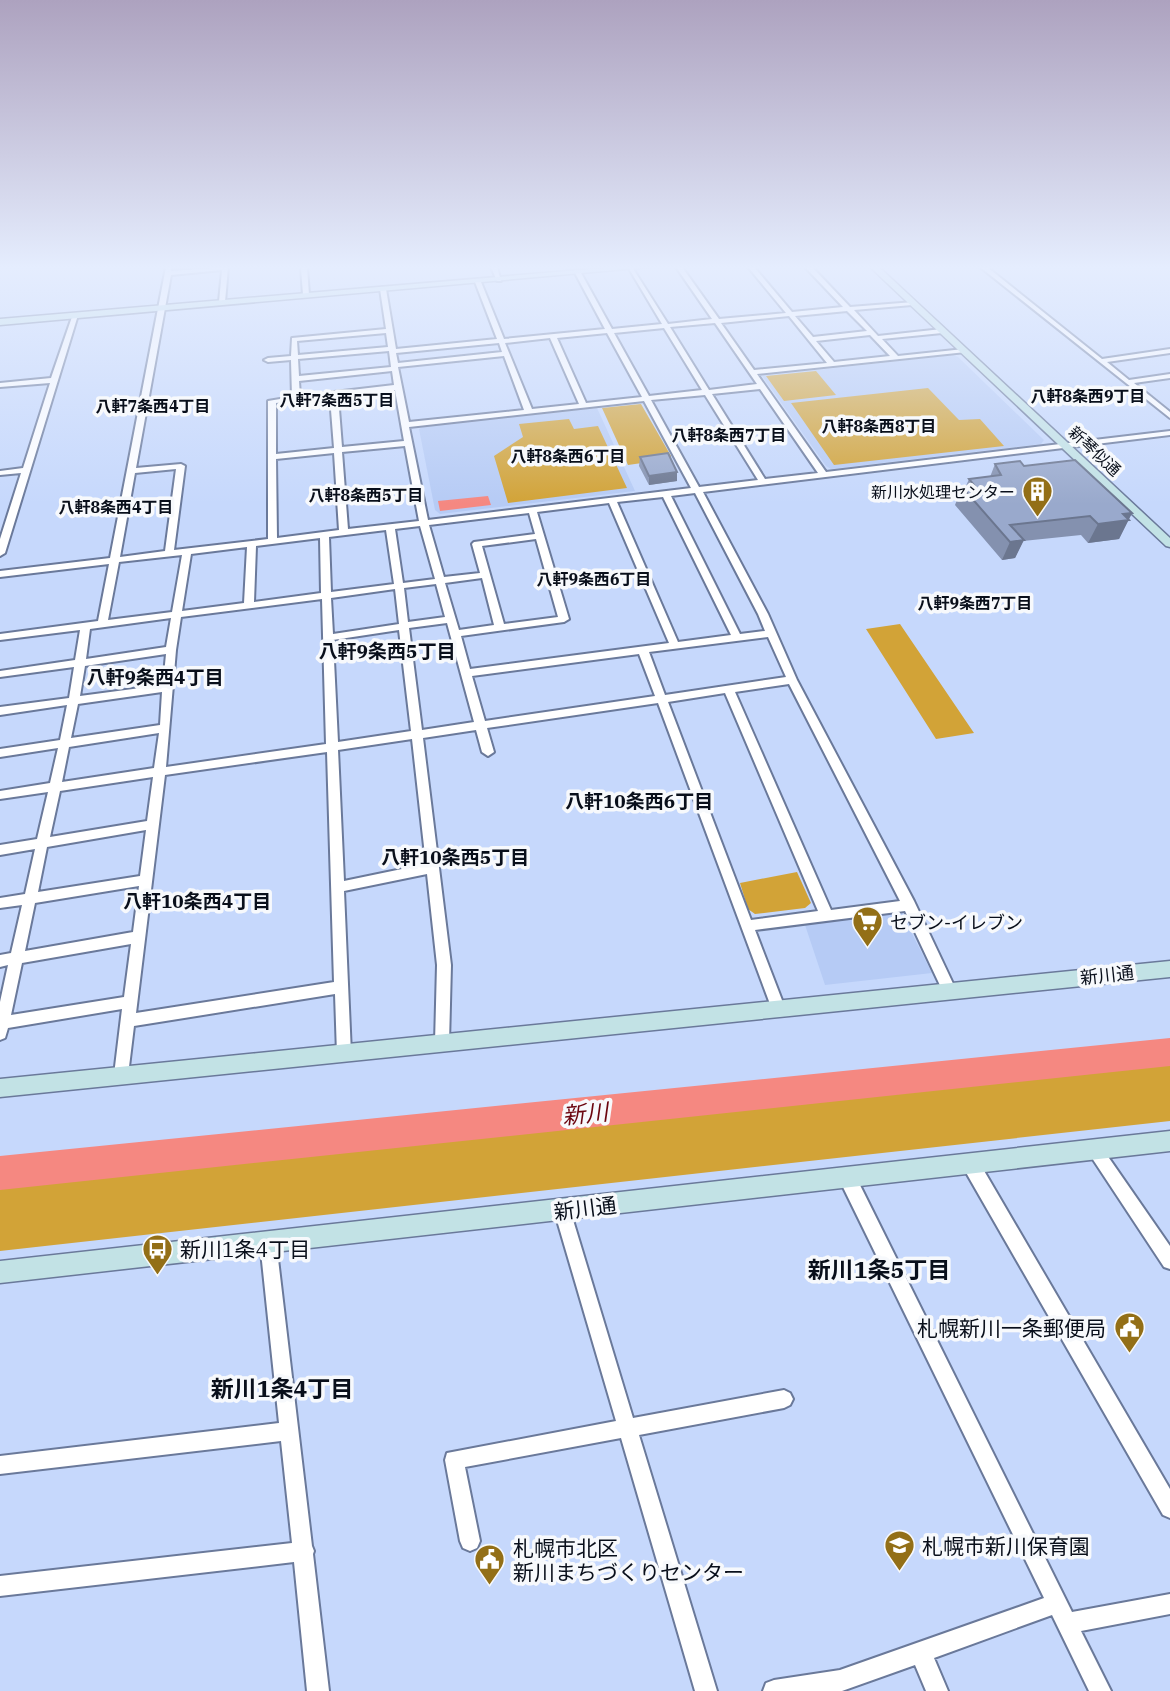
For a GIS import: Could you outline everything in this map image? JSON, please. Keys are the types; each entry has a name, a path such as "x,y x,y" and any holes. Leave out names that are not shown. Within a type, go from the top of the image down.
{"street":[{"path":"0,553 65,346"},
{"path":"103,623 153,346"},
{"path":"294,346 296,399"},
{"path":"392,346 424,524 488,752"},
{"path":"268,360 442,346"},
{"path":"503,346 529,412"},
{"path":"556,346 584,406"},
{"path":"617,346 697,490 771,633 792,680 909,905 950,992"},
{"path":"678,346 763,482"},
{"path":"736,346 824,475"},
{"path":"817,346 832,364"},
{"path":"884,346 896,358"},
{"name":"新琴似通","path":"958,346 1170,544"},
{"path":"1082,346 1170,416"},
{"path":"754,372 964,351"},
{"path":"1101,361 1170,351"},
{"path":"295,379 506,354"},
{"path":"1128,382 1170,376"},
{"path":"0,385 55,380"},
{"path":"405,425 763,386"},
{"path":"273,542 272,401 398,387"},
{"path":"334,394 345,533"},
{"path":"1158,406 1170,404"},
{"path":"0,574 1170,433"},
{"path":"272,457 409,443"},
{"path":"130,471 181,466 170,554"},
{"path":"0,473 26,470"},
{"path":"666,494 737,637"},
{"path":"612,500 675,646"},
{"path":"454,634 564,619 532,510"},
{"path":"390,528 444,965 442,1043"},
{"path":"324,536 330,748 344,1054"},
{"path":"500,628 477,544 540,536"},
{"path":"249,604 252,544"},
{"path":"121,1075 165,728 171,650 187,552"},
{"path":"0,638 326,593 485,575"},
{"path":"327,638 450,619"},
{"path":"86,625 74,700 1,1026 131,1002"},
{"path":"465,674 771,633"},
{"path":"0,674 171,650"},
{"path":"643,650 778,1009"},
{"path":"0,795 792,680"},
{"path":"0,711 168,688"},
{"path":"727,689 827,916"},
{"path":"0,753 165,728"},
{"path":"0,850 151,825"},
{"path":"338,887 433,868"},
{"path":"0,904 145,880"},
{"path":"747,926 909,905"},
{"path":"0,961 138,937"},
{"name":"新川通","path":"0,1088 1170,969"},
{"path":"128,1021 341,986"},
{"name":"新川通","path":"0,1272 1170,1141"},
{"path":"1095,1150 1170,1261"},
{"path":"970,1163 1170,1508"},
{"path":"847,1177 1100,1691"},
{"path":"562,1210 706,1691"},
{"path":"268,1242 318,1691"},
{"path":"470,1541 454,1460 784,1399"},
{"path":"0,1465 290,1431"},
{"path":"0,1586 304,1550"},
{"path":"774,1691 840,1681 1058,1603"},
{"path":"1066,1623 1170,1604"},
{"path":"921,1653 937,1691"}],"shaded area":[{"path":"953,355 1044,440 1041,444 831,469 826,466 762,376"},
{"path":"816,371 836,395 784,401 766,376"},
{"path":"928,388 959,420 980,419 1004,446 834,465 791,403"},
{"path":"641,404 671,456 670,459 628,465 602,408"},
{"path":"597,408 635,491 440,514 435,510 419,429 425,426"},
{"path":"569,419 574,429 598,426 627,488 508,503 494,456 523,437 519,424"},
{"path":"488,496 491,505 440,511 438,501"},
{"path":"900,624 974,733 936,739 866,629"},
{"path":"797,872 811,903 805,908 755,914 748,909 740,883"},
{"name":"セブン-イレブン","path":"901,912 932,973 825,985 805,925"},
{"path":"1170,1057 1170,1121 0,1251 0,1182 449,1137"}],"building":[{"path":"668,453 677,472 649,476 640,457"},
{"path":"1075,460 1132,513 1123,514 1129,520 1098,524 1090,516 1010,525 1024,540 1010,542 962,487 974,485 969,479 1001,475 995,464 1020,461 1024,466"}],"waterway":[{"name":"新川","path":"0,1173 1170,1052"}],"place":[{"name":"新川水処理センター","path":"1038,519"},
{"name":"セブン-イレブン","path":"867,949"},
{"name":"新川1条4丁目","path":"157,1276"},
{"name":"札幌新川一条郵便局","path":"1129,1355"},
{"name":"札幌市新川保育園","path":"899,1573"},
{"name":"札幌市北区 新川まちづくりセンター","path":"490,1587"}],"district":[{"name":"八軒8条西9丁目","path":"1088,396"},
{"name":"八軒7条西5丁目","path":"337,400"},
{"name":"八軒7条西4丁目","path":"153,406"},
{"name":"八軒8条西8丁目","path":"879,426"},
{"name":"八軒8条西7丁目","path":"729,435"},
{"name":"八軒8条西6丁目","path":"568,456"},
{"name":"八軒8条西5丁目","path":"366,495"},
{"name":"八軒8条西4丁目","path":"116,507"},
{"name":"八軒9条西6丁目","path":"594,579"},
{"name":"八軒9条西7丁目","path":"975,603"},
{"name":"八軒9条西5丁目","path":"387,651"},
{"name":"八軒9条西4丁目","path":"155,677"},
{"name":"八軒10条西6丁目","path":"639,801"},
{"name":"八軒10条西5丁目","path":"455,857"},
{"name":"八軒10条西4丁目","path":"197,901"},
{"name":"新川1条5丁目","path":"879,1269"},
{"name":"新川1条4丁目","path":"282,1388"}]}
